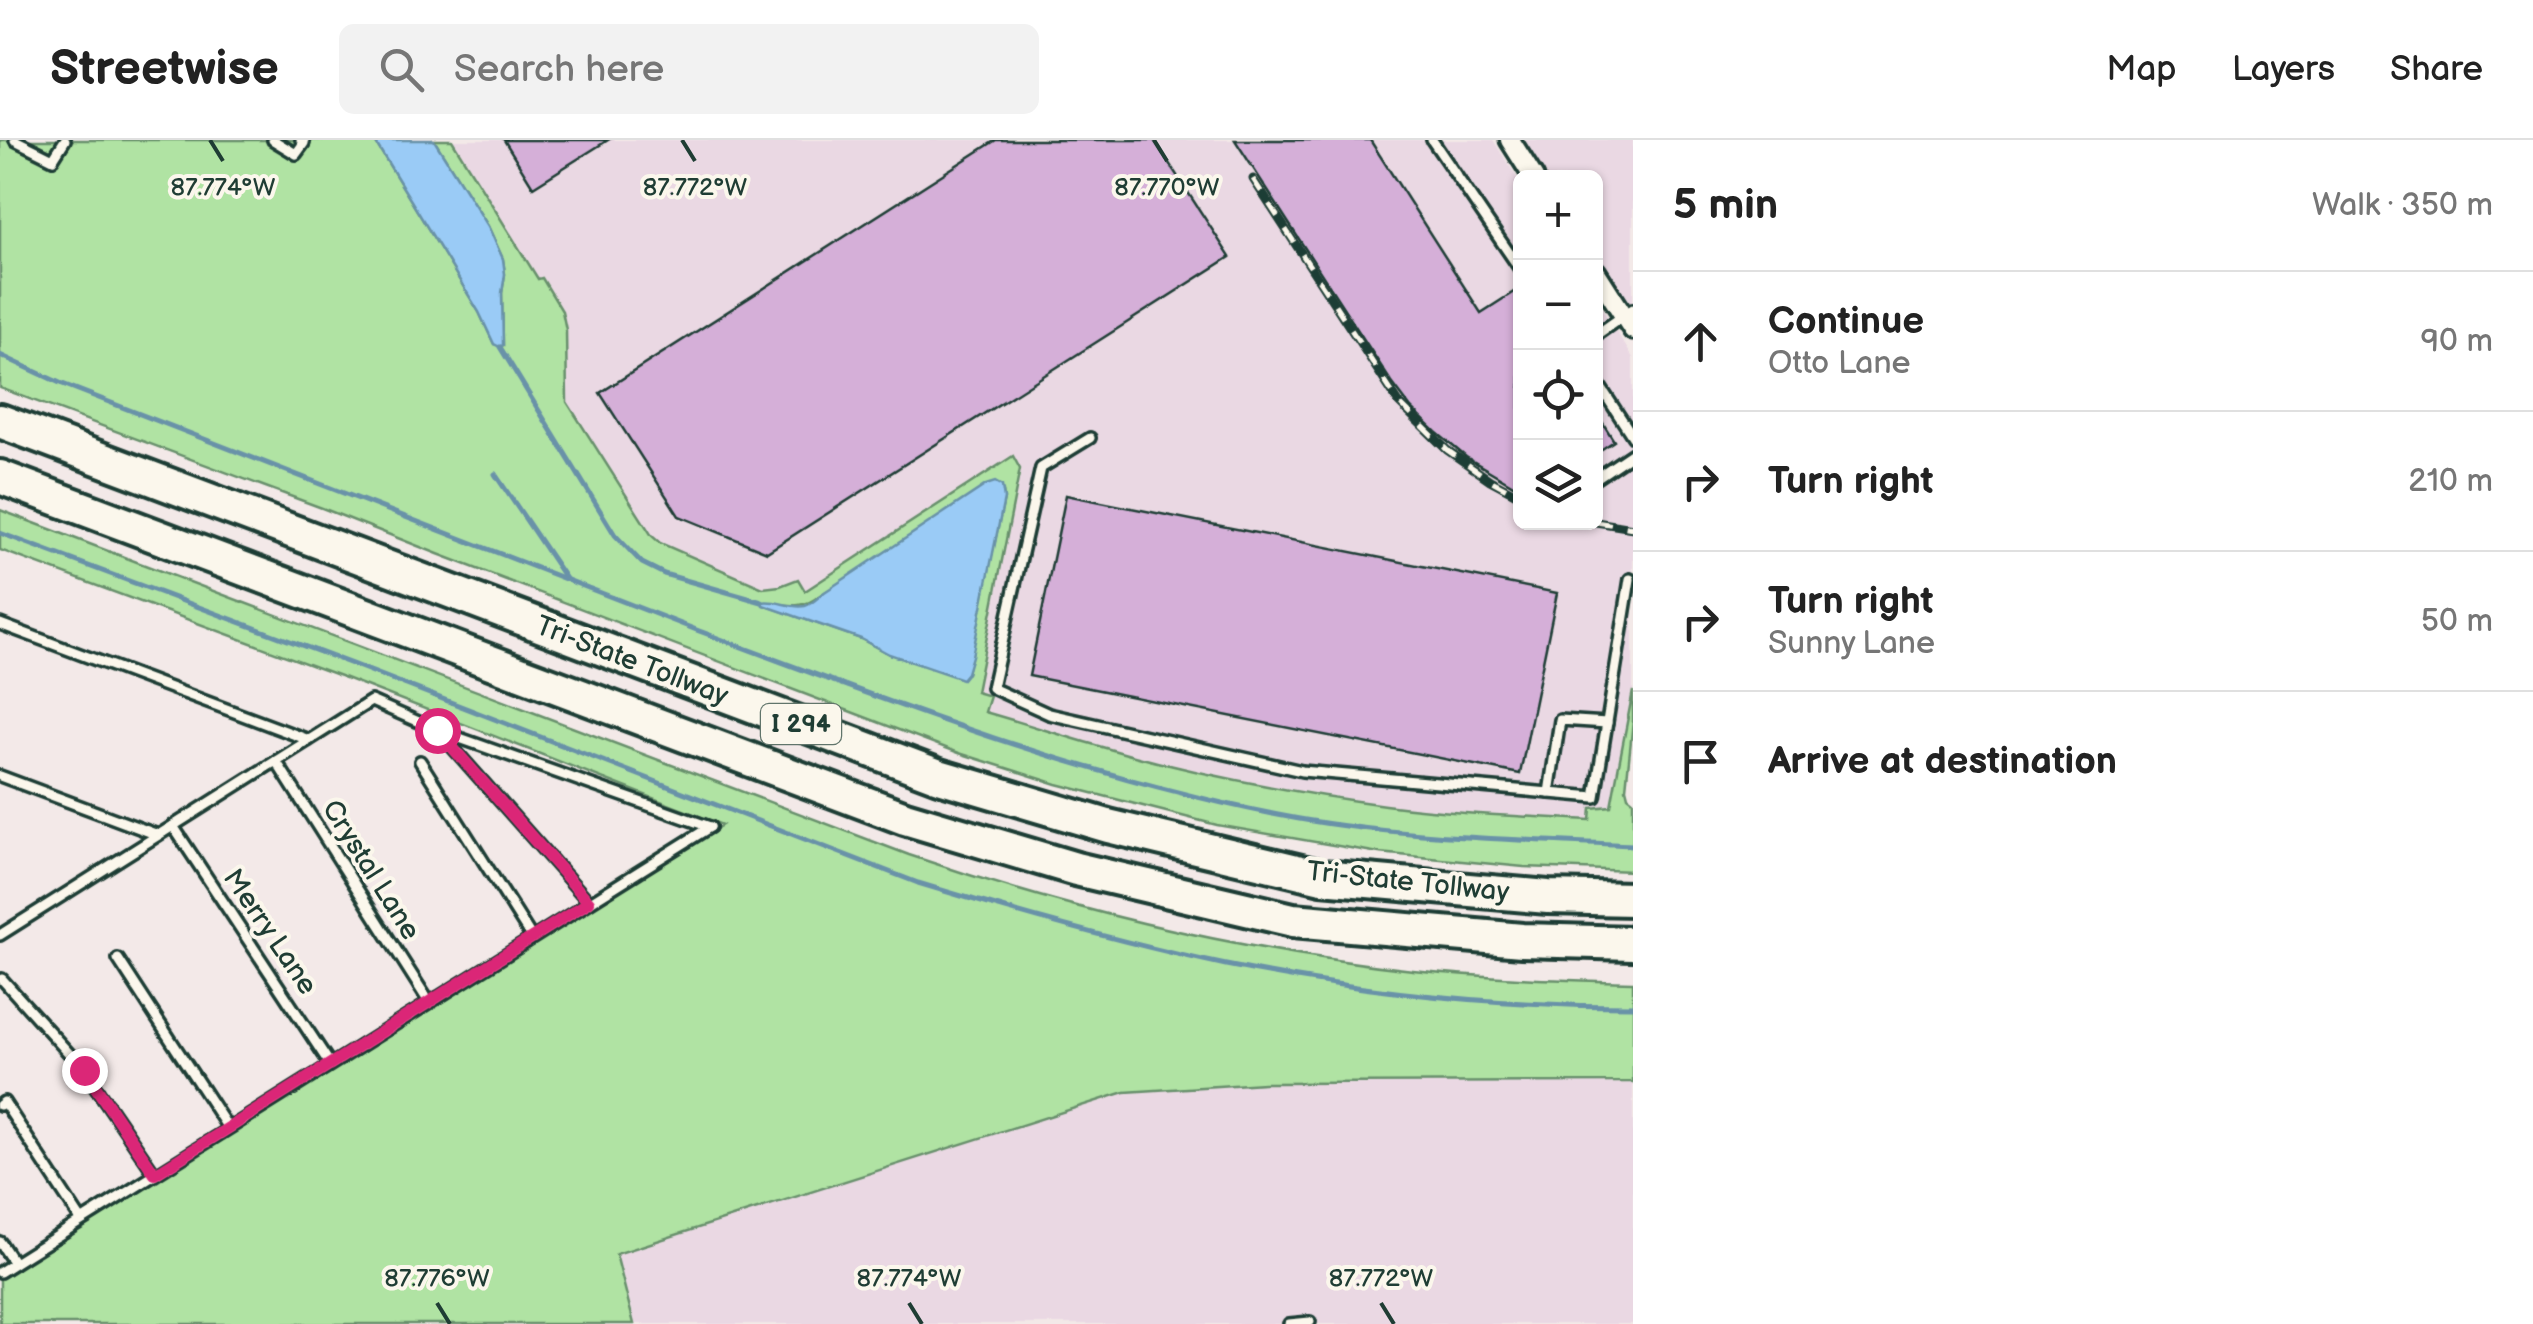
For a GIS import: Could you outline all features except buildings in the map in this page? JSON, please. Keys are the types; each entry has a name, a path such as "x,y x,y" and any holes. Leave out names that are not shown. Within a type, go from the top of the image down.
{"highway":[{"name":"Tri-State Tollway","path":"0,422 939,776 1108,826 1322,877 1548,896 1633,899"},
{"name":"Tri-State Tollway","path":"0,477 905,818 1076,869 1293,920 1522,940 1633,944"}],"street":[{"path":"1510,140 1529,170"},
{"path":"1603,281 1630,318"}],"lane":[{"path":"15,140 53,159 64,140"},
{"path":"273,140 296,154 304,144 301,140"},
{"path":"1432,140 1514,260"},
{"path":"1603,332 1630,318"},
{"path":"1603,391 1633,437"},
{"path":"1090,438 1040,468 992,688 1048,714 1302,771 1595,797 1630,579"},
{"path":"1603,473 1633,453"},
{"path":"0,624 310,740"},
{"path":"0,935 370,701 437,730 710,827 0,1272"},
{"path":"1549,793 1560,720 1607,723"},
{"path":"437,730 589,902"},
{"name":"Crystal Lane","path":"276,761 429,1002"},
{"path":"420,761 532,938"},
{"path":"0,776 158,835"},
{"name":"Merry Lane","path":"173,826 330,1064"},
{"path":"118,959 228,1128"},
{"path":"2,979 84,1070 155,1174"},
{"path":"0,1105 4,1102 82,1220"},
{"path":"0,1242 14,1263"},
{"path":"1289,1324 1310,1322"}],"shaded area":[{"path":"452,140 1493,140 1513,171 1513,530 1603,530 1603,310 1633,358 1633,691 1608,820 1466,814 1288,789 1104,748 985,711 976,692 1020,469 1012,457 805,591 796,579 763,588 652,536 567,402 566,330"},
{"path":"1522,140 1633,140 1633,315 1603,268 1603,170 1539,170"},
{"path":"1633,1082 1633,1324 634,1324 615,1254 1125,1092 1264,1083"}],"green space":[{"path":"0,140 374,140 479,312 494,344 503,345 503,259 488,226 434,140 452,140 562,311 567,402 660,543 763,588 798,579 805,591 1013,456 1020,469 976,692 990,696 985,712 1137,757 1278,788 1411,808 1590,820 1591,808 1611,806 1633,691 1626,788 1633,800 1633,871 1524,867 1379,853 1217,825 1057,784 959,753 0,388","holes":["1003,491 967,673 889,654 861,639 762,602 807,603"]},
{"path":"0,510 909,855 1032,894 1221,940 1349,962 1468,975 1633,982 1633,1082 1264,1083 1125,1092 616,1254 634,1324 0,1324 0,1278 722,825 343,677 0,550"}],"water":[{"path":"374,140 434,140 488,226 503,259 505,274 500,347 494,344 479,312"},
{"path":"995,482 1002,486 1004,499 972,656 962,679 763,605 767,601 808,605"}],"waterway":[{"path":"500,347 615,535 642,563 664,574 762,602"},
{"path":"0,355 60,383 694,629 1055,758 1203,798 1322,823 1455,836 1633,845"},
{"path":"495,474 566,579"},
{"path":"0,533 918,883 995,906 1187,956 1327,983 1479,1000 1633,1006"}],"railway":[{"path":"1253,179 1399,403 1447,450 1513,492"},
{"path":"1603,523 1633,528"}],"route":[{"path":"84,1070 155,1174 589,902 437,730"}]}
